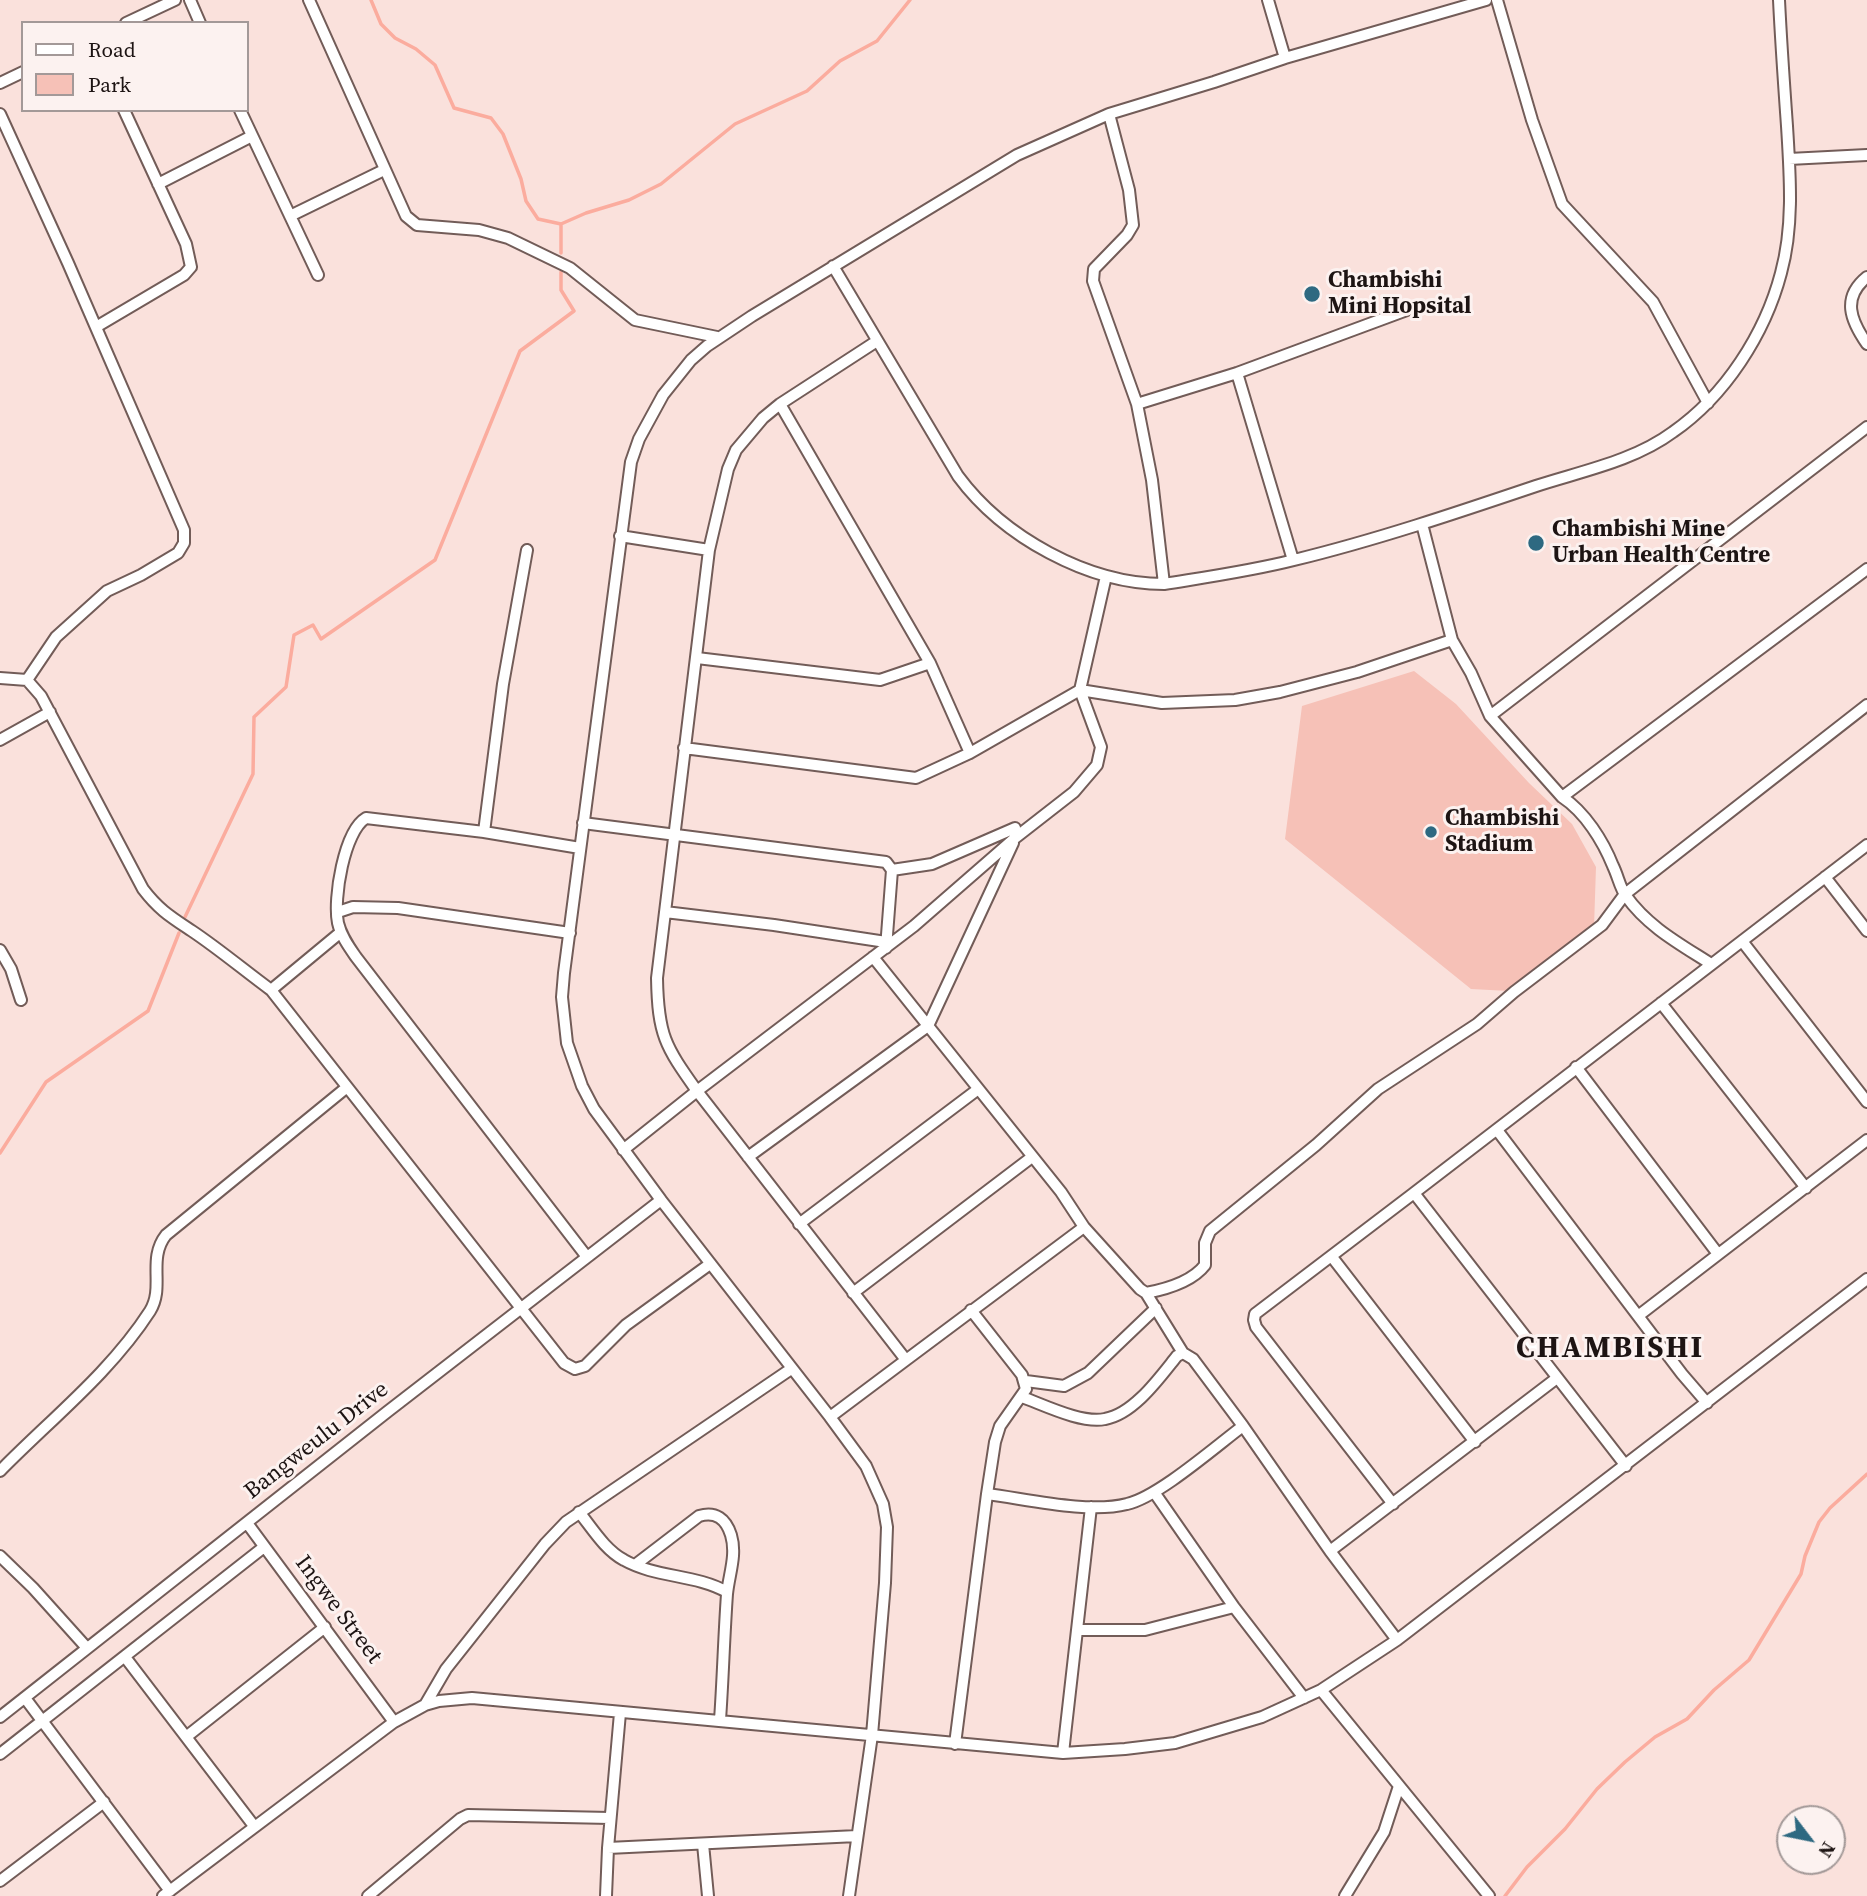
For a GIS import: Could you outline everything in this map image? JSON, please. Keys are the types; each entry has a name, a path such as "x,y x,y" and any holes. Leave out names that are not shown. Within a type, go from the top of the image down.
{"street":[{"path":"130,21 175,0"},
{"path":"190,0 199,21"},
{"path":"309,0 405,216 417,225 479,229 509,238 570,268 635,320 717,337"},
{"path":"1268,0 1285,58"},
{"path":"849,1896 872,1735 885,1583 887,1527 876,1485 866,1466 830,1418 623,1150 588,1098 573,1065 567,1043 562,997 569,933 631,461 651,414 691,360 717,337 1017,155 1108,114 1285,58 1486,0"},
{"path":"1497,0 1532,120 1562,204 1653,302 1708,403"},
{"path":"833,266 958,476 981,504 1037,544 1079,565 1106,576 1132,582 1164,584 1293,560 1422,524 1637,453 1673,433 1708,403 1743,357 1774,296 1788,234 1789,159 1779,0"},
{"path":"0,83 21,73"},
{"path":"96,327 184,275 191,267 191,256 186,244 125,112"},
{"path":"241,112 318,275"},
{"path":"0,114 184,530 184,543 178,553 107,591 56,637 27,680"},
{"path":"1108,114 1129,190 1133,225 1127,235 1094,269 1093,281 1137,404 1152,481 1164,584"},
{"path":"158,184 252,136"},
{"path":"1789,159 1867,155"},
{"path":"290,216 384,170"},
{"path":"1867,277 1854,293 1850,305 1852,318 1867,344"},
{"path":"1137,404 1237,373 1407,310"},
{"path":"877,341 780,404 748,433 736,450 722,491 709,550 657,978 659,1019 670,1051 697,1091 906,1360"},
{"path":"1237,373 1293,560"},
{"path":"780,404 930,663 970,753"},
{"path":"1490,716 1867,427"},
{"path":"1422,524 1452,640 1471,673 1490,716 1562,797 1576,806 1612,862 1625,894 1654,927 1711,964"},
{"path":"620,536 709,550"},
{"path":"484,832 503,684 527,551"},
{"path":"1562,797 1867,569"},
{"path":"623,1150 873,957 1015,833 1074,792 1097,765 1101,747 1080,691 1106,576"},
{"path":"684,748 916,778 970,753 1080,691 1161,702 1235,700 1280,692 1357,672 1452,640"},
{"path":"697,659 880,680 930,663"},
{"path":"0,678 27,680"},
{"path":"27,680 50,712 143,889 155,905 169,918 192,931 271,990 564,1363 575,1369 585,1366 626,1325 710,1264"},
{"path":"1146,1293 1189,1280 1199,1273 1205,1265 1205,1243 1210,1231 1316,1145 1378,1088 1477,1024 1514,992 1602,925 1625,894 1867,705"},
{"path":"0,740 50,712"},
{"path":"580,848 484,832 366,818 356,828 342,868 337,920 356,957 587,1257"},
{"path":"583,823 886,862 892,870 886,945"},
{"path":"892,870 932,864 1015,833"},
{"path":"748,1157 928,1026 1015,833"},
{"path":"1393,1504 1256,1327 1255,1314 1867,845"},
{"path":"1825,877 1867,931"},
{"path":"338,912 353,907 398,908 569,933"},
{"path":"665,912 775,925 886,945"},
{"path":"271,990 341,932"},
{"path":"1742,940 1867,1102"},
{"path":"0,950 11,969 21,1000"},
{"path":"873,957 1061,1192 1084,1227 1146,1293 1183,1353 1193,1359 1243,1426 1330,1551 1397,1640"},
{"path":"1661,1003 1805,1188"},
{"path":"1576,1067 1718,1254"},
{"path":"0,1471 109,1364 151,1309 156,1293 157,1247 166,1235 346,1088"},
{"path":"799,1224 977,1090"},
{"path":"1497,1130 1707,1404"},
{"path":"1638,1316 1867,1140"},
{"path":"853,1293 1032,1157"},
{"path":"1414,1193 1626,1466"},
{"name":"Bangweulu Drive","path":"0,1717 661,1200"},
{"path":"830,1418 1084,1227"},
{"path":"1332,1257 1475,1442"},
{"path":"25,1698 104,1802 166,1893 394,1723 439,1701 472,1698 1063,1753 1175,1743 1262,1717 1304,1698 1321,1690 1397,1640 1867,1279"},
{"path":"1026,1381 1065,1386 1088,1373 1156,1308"},
{"path":"955,1744 987,1494 1000,1426 1026,1389 1026,1381 971,1310"},
{"path":"1022,1397 1074,1416 1105,1419 1144,1395 1177,1356 1183,1353"},
{"path":"425,1706 454,1659 545,1544 566,1522 791,1369"},
{"path":"1330,1551 1557,1378"},
{"path":"987,1494 1091,1507 1128,1504 1154,1492 1243,1426"},
{"path":"1154,1492 1234,1607 1304,1698"},
{"path":"1063,1753 1091,1507"},
{"path":"579,1513 614,1554 635,1566 708,1582 727,1592"},
{"path":"635,1566 699,1517 717,1515 724,1520 733,1545 733,1563 727,1592 720,1720"},
{"name":"Ingwe Street","path":"247,1523 394,1723"},
{"path":"0,1754 264,1547"},
{"path":"0,1556 87,1648"},
{"path":"1077,1630 1145,1630 1234,1607"},
{"path":"186,1737 325,1627"},
{"path":"125,1657 254,1826"},
{"path":"1321,1690 1489,1896"},
{"path":"606,1896 620,1713"},
{"path":"1345,1896 1384,1832 1399,1786"},
{"path":"0,1881 104,1802"},
{"path":"368,1896 412,1857 468,1815 486,1813 610,1818"},
{"path":"608,1848 857,1836"},
{"path":"703,1844 708,1896"}],"green space":[{"name":"Chambishi Stadium","path":"1414,671 1456,704 1529,783 1572,824 1596,867 1594,927 1509,991 1471,989 1285,839 1302,706"}],"waterway":[{"path":"371,0 381,24 395,38 416,49 435,65 454,108 491,118 503,134 521,179 526,201 538,219 561,224"},
{"path":"561,253 561,224 629,200 661,184 735,124 807,91 840,61 877,41 910,0"},
{"path":"185,917 253,774 254,717 286,687 294,635 313,625 321,639 435,560 520,351 574,311 561,290 561,272"},
{"path":"0,1153 46,1082 148,1011 179,933"},
{"path":"1505,1896 1527,1867 1565,1829 1597,1789 1655,1737 1687,1719 1714,1690 1749,1660 1801,1574 1805,1556 1819,1522 1830,1508 1867,1474"}],"place":[{"name":"Chambishi Mini Hopsital","path":"1312,294"},
{"name":"Chambishi Mine Urban Health Centre","path":"1536,543"},
{"name":"Chambishi Stadium","path":"1431,832"}],"district":[{"name":"CHAMBISHI","path":"1610,1349"}]}
